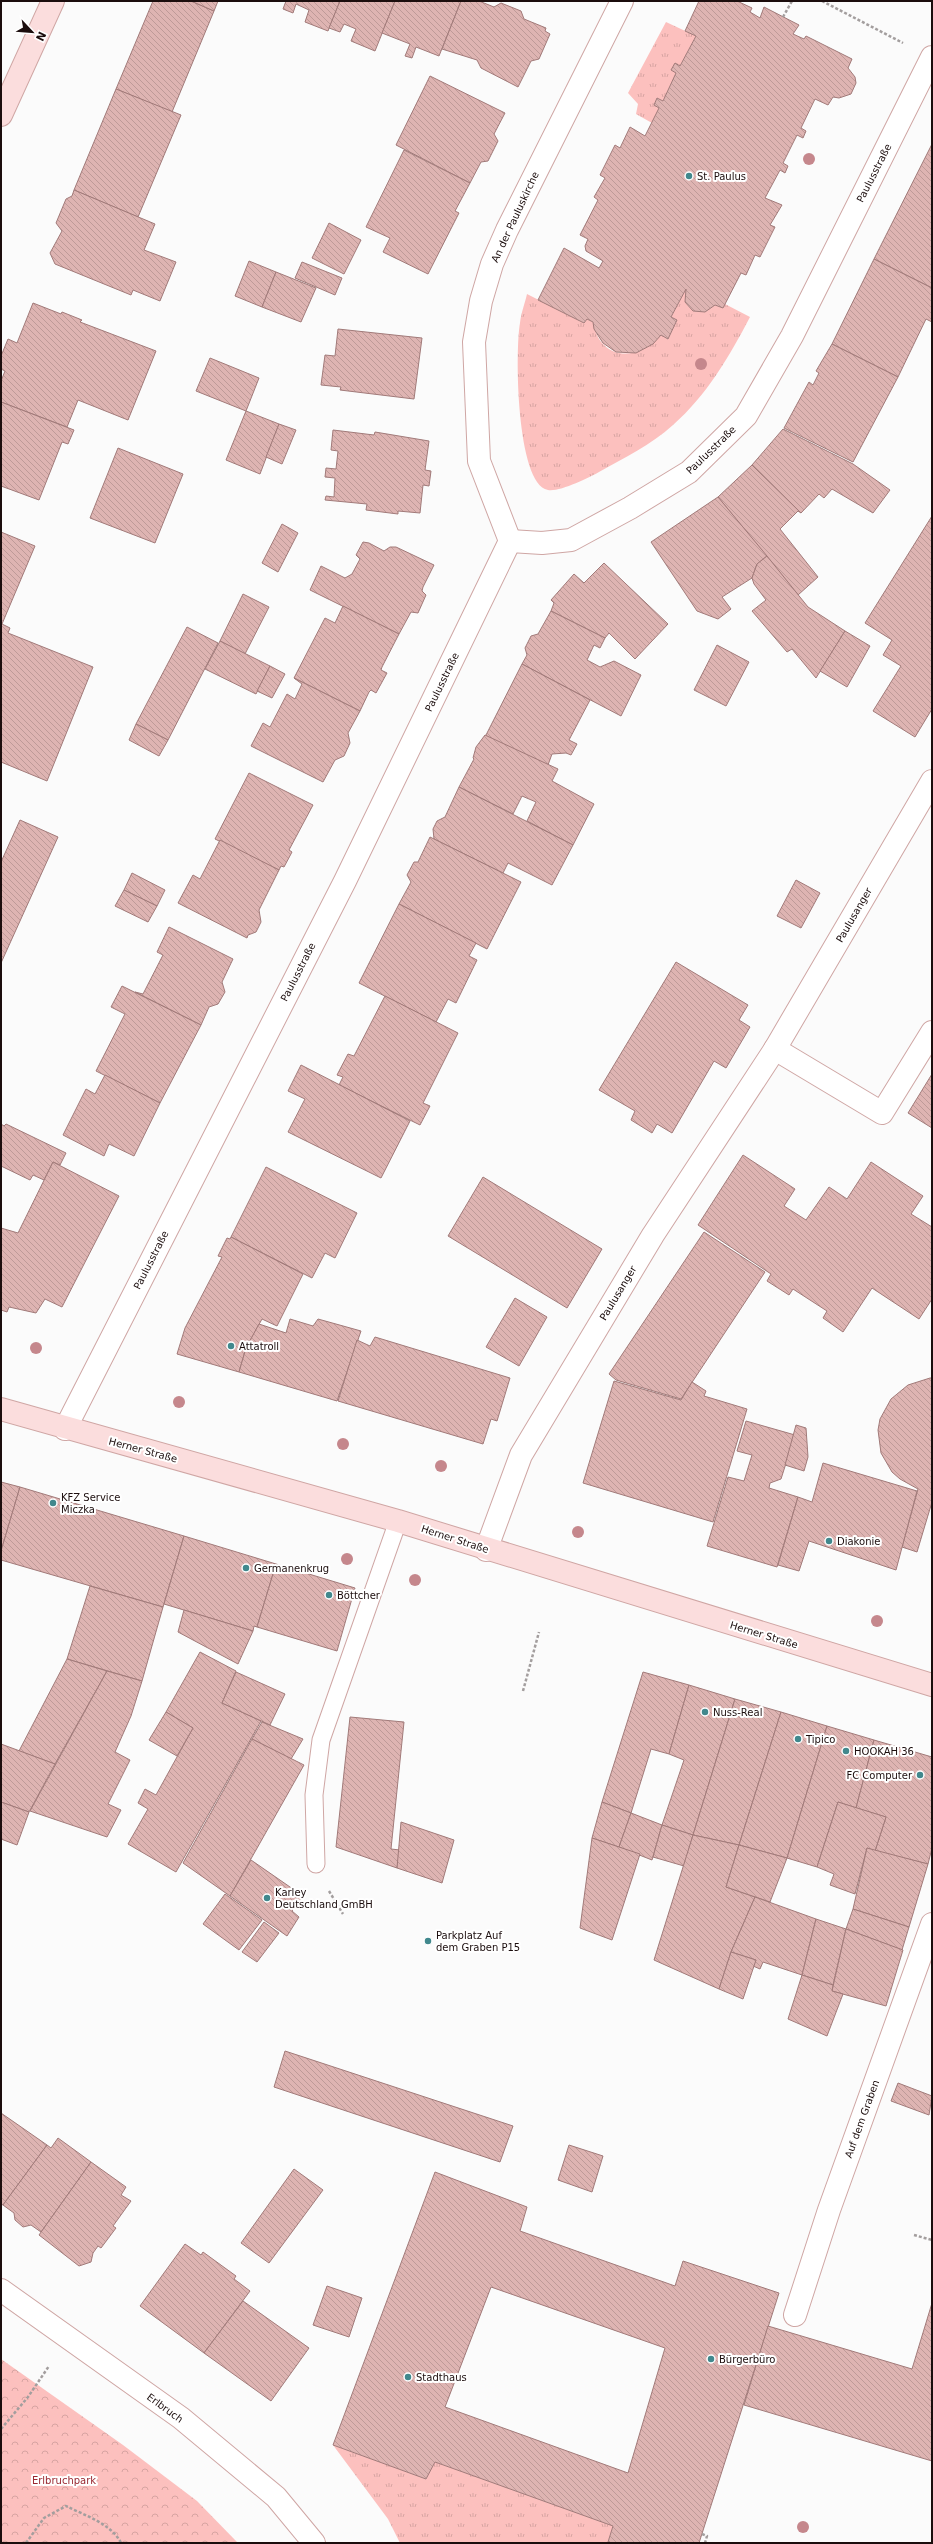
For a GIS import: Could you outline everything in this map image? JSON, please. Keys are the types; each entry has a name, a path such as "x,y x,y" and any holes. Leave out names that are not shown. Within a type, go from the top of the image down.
{"main road":[{"path":"1,115 53,1"},
{"name":"Herner Straße","path":"1,1409 65,1429 398,1521 486,1550 906,1679 932,1685"},
{"name":"Herner Straße","path":"906,1679 932,1696"}],"street":[{"name":"An der Pauluskirche","path":"510,541 479,461 474,342 481,301 492,264 507,230 622,1"},
{"name":"Paulusstraße","path":"65,1429 345,881 510,541 542,543 570,540 630,508 689,472 746,416 792,336 932,57"},
{"name":"Paulusanger","path":"486,1550 520,1455 653,1235 775,1048 932,780"},
{"path":"775,1048 882,1113 932,1032"},
{"name":"Auf dem Graben","path":"795,2315 829,2210 932,1924"},
{"name":"Erlbruch","path":"1,2290 181,2418 276,2497 314,2543"}],"lane":[{"path":"316,1864 314,1795 320,1740 398,1521"}],"path":[{"path":"783,17 792,1"},
{"path":"822,1 870,26"},
{"path":"522,1691 539,1632"},
{"path":"914,2235 932,2240"},
{"path":"1,2429 38,2380"},
{"path":"26,2543 44,2518 66,2506 94,2520 118,2537 122,2543"},
{"path":"702,2534 707,2536 704,2543"}],"green space":[{"path":"666,22 696,36 680,66 675,64 672,70 676,73 663,101 657,98 654,105 659,108 652,123 636,114 638,104 628,93"},
{"path":"686,289 685,302 693,311 705,312 715,305 723,308 725,304 750,317 734,347 707,388 685,413 665,432 628,456 588,478 567,487 548,490 537,482 529,465 524,442 518,386 518,338 521,316 527,294 584,323 587,319 593,322 597,335 603,344 612,350 621,353 631,353 642,350 652,344 661,335 668,339 677,320 671,317"},
{"name":"Erlbruchpark","path":"1,2359 123,2445 197,2501 238,2543 1,2543"},
{"path":"333,2445 426,2479 435,2462 613,2526 608,2542 400,2543 388,2519"}],"building":[{"path":"153,1 191,1 214,11 172,112 116,89"},
{"path":"191,1 218,1 214,11"},
{"path":"286,1 340,1 328,31 305,22 309,10 296,4 293,13 283,9"},
{"path":"340,1 395,1 375,51 351,41 356,29 344,24 340,32 329,28"},
{"path":"395,1 461,1 439,56 416,47 412,58 405,56 410,44 382,33"},
{"path":"461,1 479,1 494,7 501,3 521,11 524,19 546,28 545,31 550,34 539,59 531,61 518,87 481,68 477,60 442,49"},
{"name":"St. Paulus","path":"699,1 737,1 752,8 750,12 760,18 764,7 799,25 793,34 804,39 806,36 852,59 848,68 855,77 856,83 851,94 839,98 833,97 828,105 815,99 801,128 806,131 803,138 797,135 783,163 788,166 785,173 780,170 765,198 782,205 770,225 775,227 760,257 755,255 746,275 741,273 723,308 715,305 705,312 693,311 685,302 686,289 671,317 677,320 668,339 661,335 653,344 636,353 616,352 603,343 594,329 593,322 587,319 584,323 538,300 564,248 599,268 603,261 586,251 585,246 588,239 580,235 598,200 594,197 605,178 600,175 615,145 620,148 630,127 645,136 659,108 654,105 657,98 663,101 676,73 671,70 675,63 680,66 696,36 685,31"},
{"path":"430,76 505,113 494,134 498,141 488,161 481,162 470,183 396,145"},
{"path":"116,89 181,115 138,217 74,190"},
{"path":"932,144 932,288 874,259"},
{"path":"404,150 470,183 455,211 459,213 428,274 383,252 390,238 366,227"},
{"path":"74,190 155,224 144,250 176,262 160,301 133,290 131,295 55,264 50,253 62,231 56,223 66,199 72,196"},
{"path":"329,223 361,240 344,274 312,258"},
{"path":"874,259 932,288 932,322 926,319 898,377 832,344"},
{"path":"249,261 276,272 262,307 235,296"},
{"path":"302,262 342,278 335,295 295,278"},
{"path":"276,272 316,288 301,322 262,307"},
{"path":"33,303 61,314 62,312 82,320 80,322 156,351 128,420 78,400 67,427 1,402 1,381 5,371 1,369 1,356 8,339 17,343"},
{"path":"338,329 422,338 414,399 340,390 341,387 321,385 325,355 335,356"},
{"path":"832,344 898,377 853,462 784,428 809,382 813,385 819,373 816,371"},
{"path":"210,358 259,378 246,411 196,391"},
{"path":"1,402 74,430 68,444 62,442 39,500 1,486"},
{"path":"246,411 279,424 260,474 226,460"},
{"path":"279,424 296,430 282,464 266,457"},
{"path":"783,429 853,464 890,490 873,513 832,489 824,498 819,494 801,513 752,465"},
{"path":"333,430 374,435 375,432 429,441 425,470 431,471 429,486 423,485 420,513 398,511 398,514 366,510 367,504 325,500 326,496 334,497 335,478 325,477 326,468 336,469 338,451 331,450"},
{"path":"118,448 183,474 155,543 90,518"},
{"path":"752,465 801,513 798,511 780,529 818,577 798,595 718,497"},
{"path":"718,497 767,556 757,564 752,578 722,597 731,609 718,619 697,611 651,542"},
{"path":"932,516 932,709 915,737 873,711 901,666 883,655 892,640 865,623"},
{"path":"282,524 298,533 278,572 262,563"},
{"path":"1,532 35,546 2,624 10,628 8,633 93,667 47,781 1,762"},
{"path":"363,542 369,543 384,551 390,547 396,547 434,565 423,587 422,591 426,595 418,613 411,612 399,634 310,590 321,566 345,578 352,574 360,559 356,555"},
{"path":"767,556 808,607 845,631 816,678 792,649 787,652 752,611 766,600 754,584 752,578 757,564"},
{"path":"604,563 668,624 635,659 609,633 605,638 551,611 554,603 551,600 574,574 584,583"},
{"path":"243,594 269,607 245,654 220,641"},
{"path":"343,606 399,634 381,670 387,673 376,693 371,690 369,692 360,711 294,678 325,618 335,623"},
{"path":"551,611 605,638 600,648 594,645 587,660 600,667 614,661 641,675 621,716 522,664 527,655 525,648 531,636 538,634"},
{"path":"187,627 218,643 168,740 136,724"},
{"path":"845,631 870,646 847,687 820,671"},
{"path":"220,641 270,666 256,694 205,669"},
{"path":"717,645 749,662 726,706 694,690"},
{"path":"522,664 590,700 569,740 577,744 571,755 566,753 552,754 548,765 485,737"},
{"path":"270,666 285,674 272,698 257,691"},
{"path":"294,678 360,711 348,733 350,743 344,756 335,760 323,782 251,746 263,723 270,727 287,694 295,699 302,684"},
{"path":"136,724 168,740 159,756 129,740"},
{"path":"485,735 558,769 552,781 594,804 573,845 527,821 536,802 522,796 513,814 459,787 474,759 476,747"},
{"path":"249,773 313,805 289,850 292,852 284,867 281,866 279,870 215,839"},
{"path":"459,787 573,845 552,885 508,863 503,873 434,839 433,829 437,821 445,817"},
{"path":"20,820 58,837 1,963 1,862"},
{"path":"430,837 521,882 487,949 399,904 411,882 407,875 414,862 418,862"},
{"path":"220,840 279,870 259,910 261,922 256,932 248,935 247,938 178,903 193,875 200,879"},
{"path":"132,873 165,890 157,906 124,890"},
{"path":"796,880 820,893 801,928 777,916"},
{"path":"124,890 157,906 148,922 115,906"},
{"path":"399,904 476,943 469,956 477,960 456,1003 448,999 436,1022 359,983"},
{"path":"169,927 233,959 222,982 225,992 218,1004 209,1007 201,1025 135,992 143,994 163,955 157,952"},
{"path":"676,962 748,1005 739,1020 750,1027 726,1068 714,1061 672,1133 657,1124 652,1133 631,1120 635,1111 599,1090"},
{"path":"122,986 201,1025 160,1103 96,1071 125,1014 111,1007"},
{"path":"385,996 458,1033 423,1103 430,1106 420,1125 339,1085 343,1077 337,1075 348,1054 354,1056"},
{"path":"301,1065 410,1121 381,1178 288,1132 305,1099 288,1091"},
{"path":"932,1074 932,1128 908,1113"},
{"path":"105,1075 160,1103 134,1156 109,1144 104,1156 63,1135 86,1089 95,1094"},
{"path":"1,1124 4,1126 6,1124 66,1153 60,1165 53,1162 44,1180 33,1175 30,1180 1,1166"},
{"path":"743,1155 795,1189 784,1206 806,1220 829,1187 847,1199 871,1162 923,1196 911,1214 932,1227 932,1299 919,1319 872,1288 843,1332 823,1318 827,1311 793,1289 789,1295 767,1281 771,1274 698,1225"},
{"path":"53,1162 119,1196 62,1307 45,1299 36,1313 9,1307 7,1312 1,1310 1,1228 18,1233"},
{"path":"266,1167 357,1213 335,1258 325,1253 312,1278 231,1237"},
{"path":"483,1177 602,1249 567,1308 448,1236"},
{"path":"704,1232 765,1272 681,1399 616,1380 609,1374"},
{"path":"231,1237 303,1274 277,1326 262,1319 246,1348 239,1372 177,1354 185,1328 222,1257 218,1256 227,1238 230,1239"},
{"path":"515,1298 547,1317 519,1366 486,1347"},
{"path":"290,1319 313,1326 318,1319 361,1331 337,1401 239,1372 246,1348 259,1324 286,1333"},
{"path":"375,1337 510,1378 497,1421 491,1419 483,1444 338,1401 357,1340 370,1346"},
{"path":"932,1378 932,1502 917,1552 902,1547 918,1489 900,1479 892,1472 881,1453 878,1430 880,1419 891,1399 908,1385"},
{"path":"614,1381 681,1400 692,1382 706,1391 704,1396 747,1409 713,1522 583,1483"},
{"path":"746,1421 795,1435 781,1479 770,1483 769,1488 798,1497 777,1567 707,1546 728,1477 744,1481 752,1455 737,1451"},
{"path":"796,1425 806,1428 808,1457 804,1471 785,1465"},
{"path":"823,1463 917,1491 896,1570 809,1541 799,1571 778,1565 798,1497 812,1502"},
{"path":"1,1482 20,1487 1,1551"},
{"path":"20,1487 184,1536 163,1607 1,1560 1,1551"},
{"path":"184,1536 276,1564 257,1627 254,1626 253,1631 164,1604"},
{"path":"276,1564 355,1588 337,1651 257,1627"},
{"path":"90,1586 163,1607 142,1681 67,1659"},
{"path":"184,1610 253,1631 238,1664 178,1632"},
{"path":"200,1652 236,1671 222,1703 261,1721 176,1872 128,1844 148,1809 138,1803 145,1789 156,1795 193,1728 166,1712"},
{"path":"67,1659 107,1671 55,1764 19,1751"},
{"path":"107,1671 142,1681 131,1716 115,1752 130,1760 108,1804 121,1810 107,1837 30,1811"},
{"path":"236,1672 285,1694 270,1725 222,1703"},
{"path":"643,1672 689,1685 669,1754 651,1749 631,1813 602,1802"},
{"path":"689,1685 735,1699 693,1835 662,1825 684,1760 669,1754"},
{"path":"735,1699 781,1712 739,1845 693,1835"},
{"path":"166,1712 193,1728 177,1756 149,1740"},
{"path":"781,1712 827,1726 787,1858 739,1845"},
{"path":"350,1717 404,1722 391,1849 400,1850 397,1868 336,1847"},
{"path":"262,1722 303,1739 291,1759 252,1739"},
{"path":"827,1726 874,1740 856,1808 838,1802 817,1867 787,1858"},
{"path":"252,1739 304,1765 230,1896 183,1863"},
{"path":"874,1740 932,1757 932,1848 928,1864 875,1851 886,1817 856,1808"},
{"path":"1,1744 55,1764 29,1812 1,1802"},
{"path":"1,1802 29,1812 17,1845 1,1839"},
{"path":"602,1802 631,1813 619,1847 592,1838"},
{"path":"838,1802 886,1817 875,1851 867,1848 855,1894 830,1885 834,1874 817,1867"},
{"path":"631,1813 662,1825 652,1860 619,1847"},
{"path":"401,1822 454,1840 442,1883 397,1868"},
{"path":"662,1825 693,1835 684,1866 653,1857"},
{"path":"693,1835 739,1845 726,1887 755,1897 731,1952 719,1989 654,1960"},
{"path":"592,1838 640,1854 612,1940 580,1928"},
{"path":"739,1845 787,1858 770,1902 726,1887"},
{"path":"867,1848 928,1864 909,1927 853,1909"},
{"name":"Karley Deutschland GmBH","path":"251,1860 303,1896 292,1911 299,1917 287,1936 230,1896"},
{"path":"225,1894 262,1920 239,1950 203,1924"},
{"path":"755,1897 816,1919 802,1975 763,1962 760,1969 753,1966 756,1960 731,1952"},
{"path":"853,1909 909,1927 902,1950 846,1929"},
{"path":"816,1919 846,1929 833,1985 802,1975"},
{"path":"264,1922 279,1933 257,1962 242,1952"},
{"path":"846,1929 903,1950 886,2006 832,1991"},
{"path":"731,1952 756,1960 743,1999 719,1989"},
{"path":"802,1975 833,1985 832,1991 843,1994 827,2036 788,2019"},
{"path":"285,2051 513,2126 500,2162 274,2087"},
{"path":"898,2083 932,2096 929,2115 891,2101"},
{"path":"1,2113 47,2145 3,2205 1,2204"},
{"path":"58,2138 91,2162 41,2232 31,2225 23,2227 15,2220 14,2213 3,2205 47,2145 51,2148"},
{"path":"569,2145 603,2156 592,2192 558,2180"},
{"path":"91,2162 126,2187 121,2195 131,2201 113,2226 116,2228 101,2248 98,2246 93,2253 91,2262 79,2266 39,2235"},
{"path":"294,2169 323,2190 269,2263 241,2243"},
{"name":"Stadthaus","path":"435,2172 527,2207 520,2231 675,2286 683,2261 779,2293 699,2543 608,2542 613,2526 435,2462 426,2479 333,2445","holes":["491,2287 665,2348 628,2473 445,2407"]},
{"path":"185,2244 201,2255 203,2252 236,2276 234,2279 250,2291 204,2353 140,2306"},
{"path":"327,2286 362,2298 349,2337 313,2325"},
{"path":"243,2301 309,2348 271,2401 204,2353"},
{"path":"932,2303 932,2461 744,2405 768,2326 912,2369"}],"place":[{"name":"St. Paulus","path":"689,176"},
{"name":"Attatroll","path":"231,1346"},
{"name":"KFZ Service Miczka","path":"53,1503"},
{"name":"Diakonie","path":"829,1541"},
{"name":"Germanenkrug","path":"246,1568"},
{"name":"Böttcher","path":"329,1595"},
{"name":"Nuss-Real","path":"705,1712"},
{"name":"Tipico","path":"798,1739"},
{"name":"HOOKAH 36","path":"846,1751"},
{"name":"FC Computer","path":"920,1775"},
{"name":"Karley Deutschland GmBH","path":"267,1898"},
{"name":"Parkplatz Auf dem Graben P15","path":"428,1941"},
{"name":"Bürgerbüro","path":"711,2359"},
{"name":"Stadthaus","path":"408,2377"}]}
